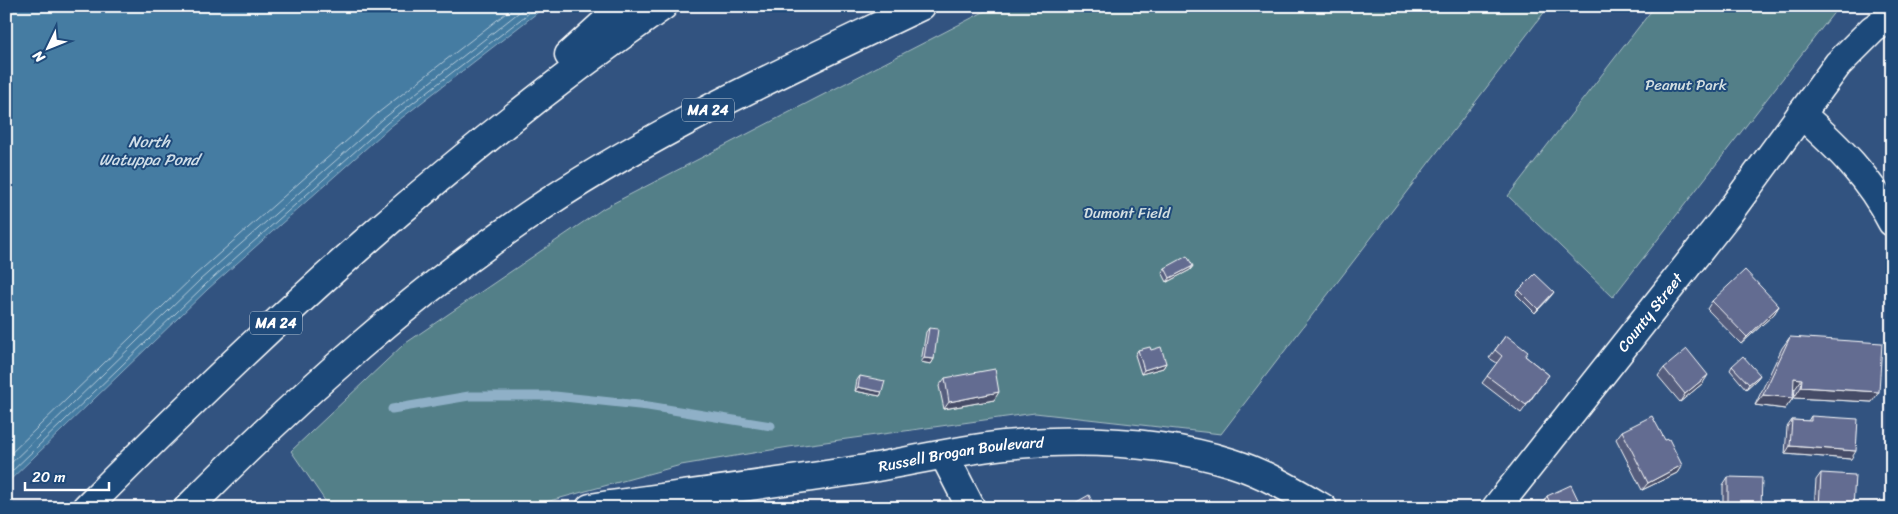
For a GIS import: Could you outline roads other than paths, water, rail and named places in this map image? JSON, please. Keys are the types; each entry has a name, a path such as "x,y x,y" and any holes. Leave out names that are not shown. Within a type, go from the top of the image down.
{"main road":[{"path":"476,148 559,64 623,6"},
{"name":"MA 24","path":"86,508 289,311 407,206 476,148 602,50 663,6"},
{"name":"MA 24","path":"188,508 272,426 347,357 426,292 534,212 590,176 676,127 921,6"},
{"name":"County Street","path":"1503,505 1728,214 1838,64 1873,29 1892,17"},
{"path":"1801,114 1855,165 1892,222"},
{"name":"Russell Brogan Boulevard","path":"590,508 650,504 1003,446 1119,442 1175,448 1241,466 1284,486 1323,508"},
{"path":"944,455 971,508"}],"water":[{"name":"North Watuppa Pond","path":"6,6 546,6 390,127 208,289 6,484"}],"waterway":[{"path":"392,409 469,396 555,396 648,406 771,426"}],"park label":[{"name":"Peanut Park","path":"1686,85"},
{"name":"Dumont Field","path":"1127,213"}]}
